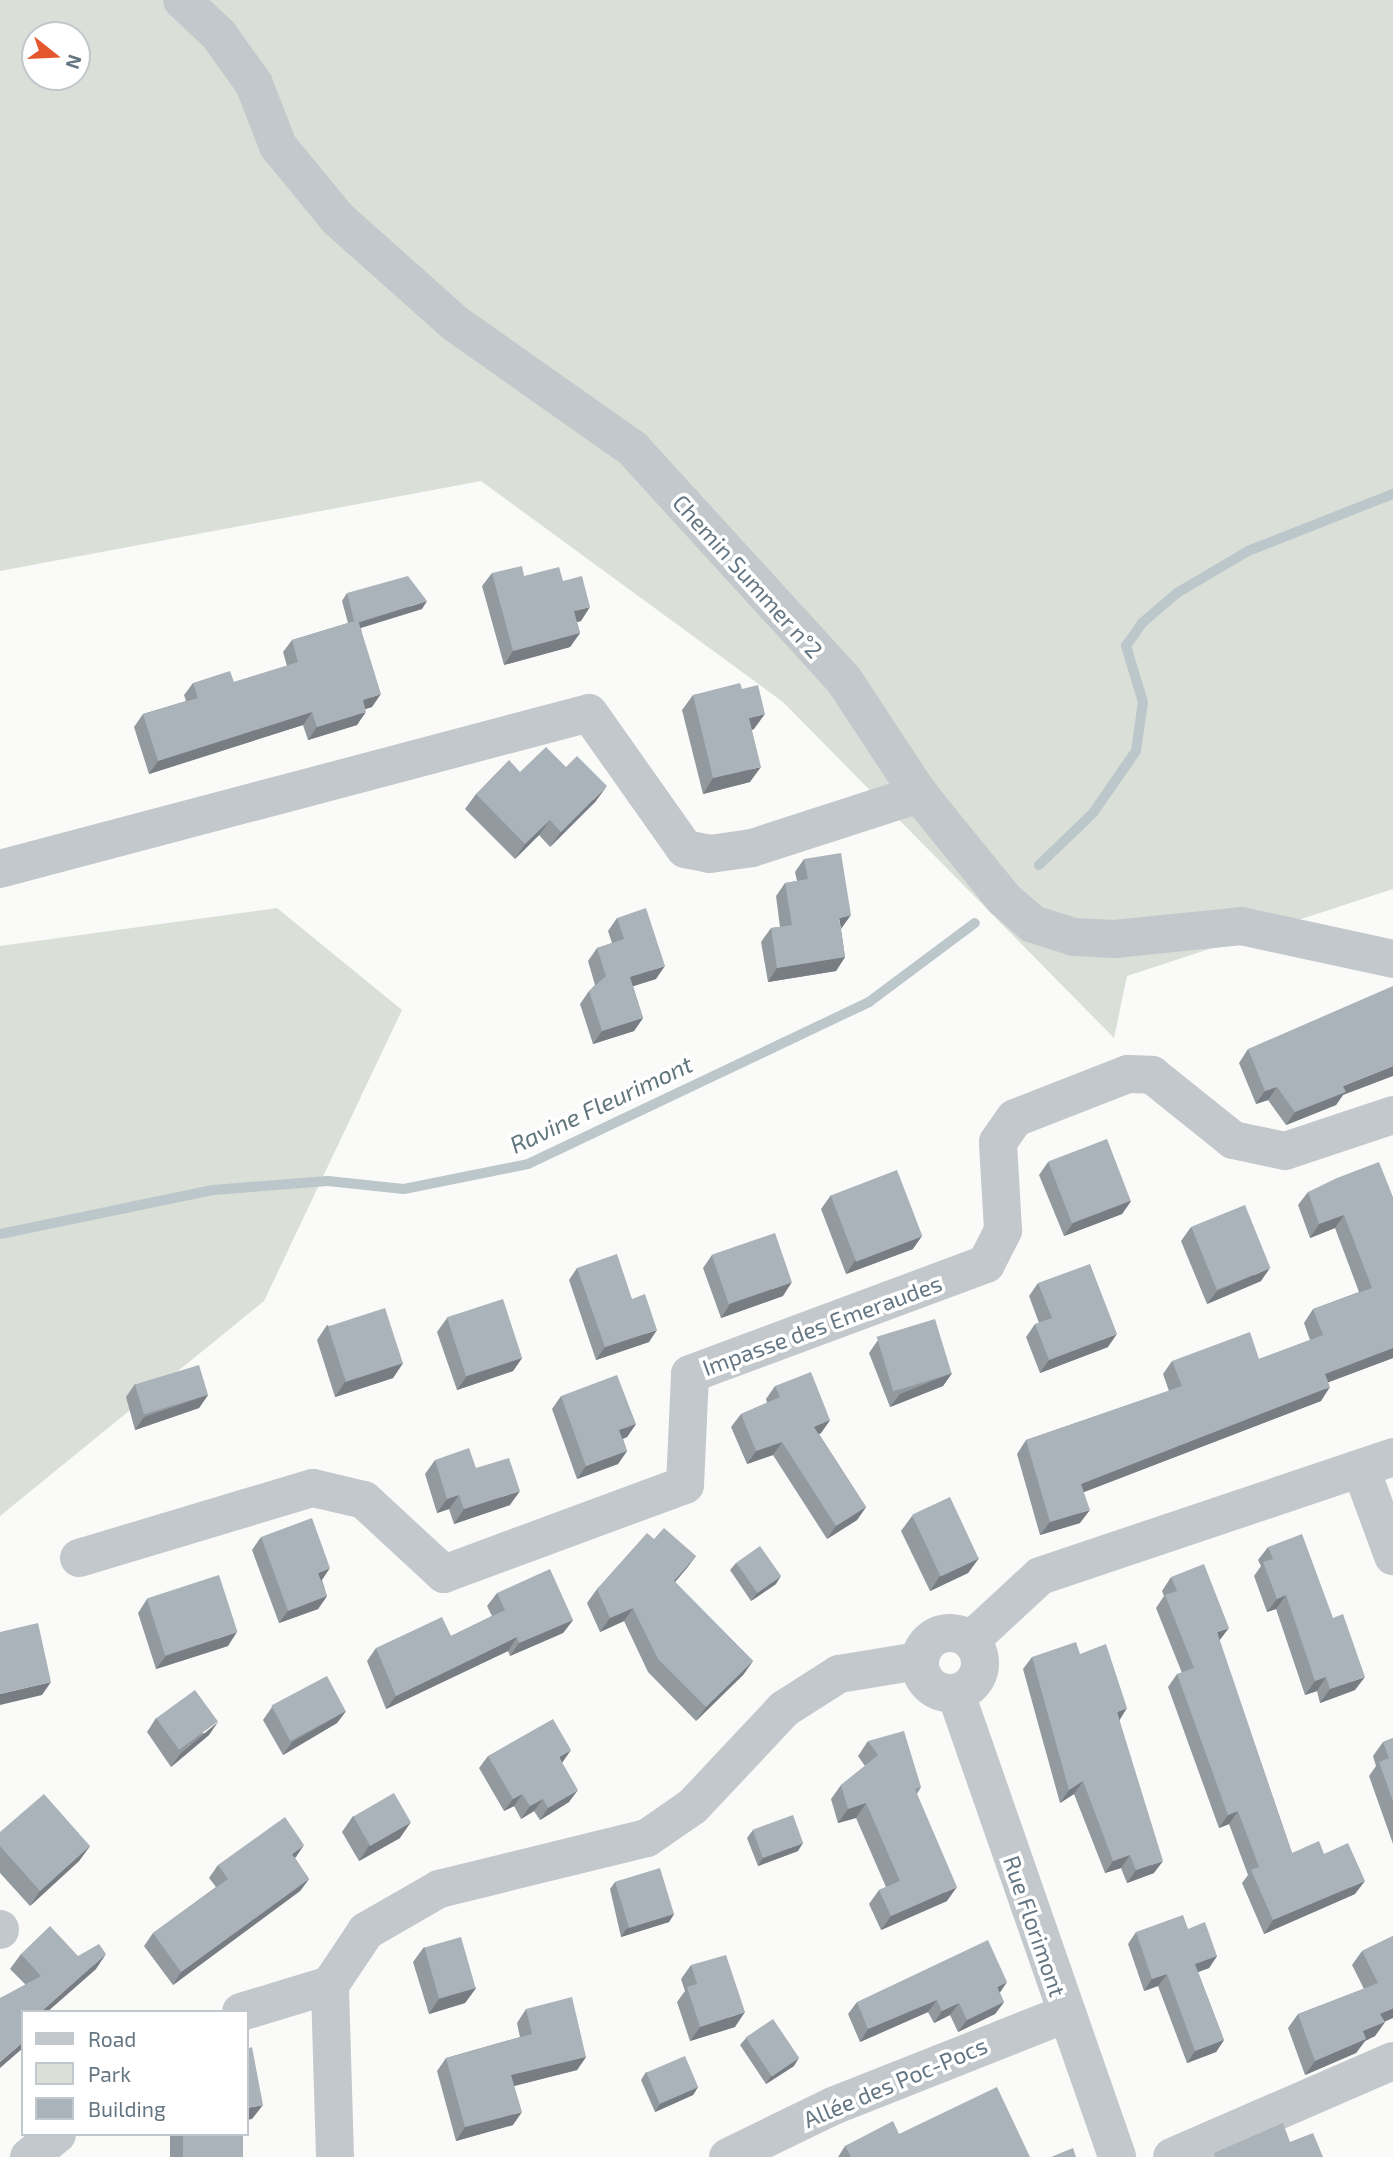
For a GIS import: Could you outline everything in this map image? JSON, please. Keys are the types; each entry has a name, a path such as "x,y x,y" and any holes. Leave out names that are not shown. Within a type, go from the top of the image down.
{"street":[{"name":"Chemin Summer n°2","path":"182,0 219,35 254,84 278,146 338,219 456,324 633,449 844,680 919,794 1004,899 1033,924 1074,937 1114,939 1241,926 1393,959"},
{"path":"0,869 589,713 685,849 710,854 751,848 919,794"},
{"name":"Impasse des Emeraudes","path":"79,1558 313,1488 364,1500 444,1574 685,1485 690,1374 986,1264 1003,1230 998,1142 1015,1118 1128,1074 1152,1075 1233,1140 1285,1151 1393,1115"},
{"path":"971,1640 1040,1576 1377,1463 1393,1556"},
{"path":"960,1633 971,1640 980,1673 956,1694 940,1693 922,1678 918,1661 935,1635 960,1633"},
{"path":"335,2157 330,1984 343,1960 386,1915 439,1889 647,1838 693,1806 784,1709 839,1674 918,1661"},
{"name":"Rue Florimont","path":"956,1694 1065,2014 1117,2157"},
{"path":"247,2010 330,1984"},
{"name":"Allée des Poc-Pocs","path":"728,2157 833,2106 1065,2014"},
{"path":"1172,2157 1393,2061"},
{"path":"29,2157 55,2136"}],"green space":[{"path":"0,0 1393,0 1393,889 1127,976 1114,1038 783,702 481,481 0,571"},
{"path":"277,908 402,1010 264,1301 0,1516 0,946"}],"building":[{"path":"522,566 524,576 559,567 563,581 582,576 590,607 574,611 580,633 513,651 492,573"},
{"path":"408,576 427,601 359,622 354,621 347,593"},
{"path":"358,620 381,694 363,700 366,712 317,727 312,712 158,761 143,714 198,698 193,683 230,671 234,682 298,662 292,640"},
{"path":"740,683 742,689 758,685 765,714 749,718 761,767 713,778 693,695"},
{"path":"546,747 566,767 577,756 607,786 561,832 550,820 525,844 476,794 509,760 520,772"},
{"path":"841,853 851,915 839,918 845,957 777,968 771,928 792,925 785,883 808,879 804,859"},
{"path":"646,908 665,966 630,977 643,1018 602,1031 589,991 606,976 597,948 624,939 617,918"},
{"path":"1393,986 1393,1066 1343,1086 1346,1092 1295,1112 1277,1087 1265,1091 1248,1049"},
{"path":"1107,1139 1131,1201 1072,1223 1048,1162"},
{"path":"1379,1162 1393,1197 1393,1348 1325,1374 1330,1387 1081,1484 1090,1510 1050,1522 1026,1440 1182,1386 1172,1361 1250,1332 1259,1359 1323,1335 1313,1309 1372,1288 1344,1215 1319,1224 1308,1192"},
{"path":"897,1170 922,1236 856,1262 831,1195"},
{"path":"1245,1205 1270,1268 1217,1290 1191,1227"},
{"path":"775,1233 792,1282 729,1304 712,1255"},
{"path":"617,1254 632,1299 645,1294 657,1330 605,1347 577,1268"},
{"path":"1090,1264 1117,1334 1049,1360 1035,1324 1052,1318 1038,1283"},
{"path":"503,1299 522,1358 466,1376 447,1317"},
{"path":"385,1308 403,1363 346,1382 328,1327"},
{"path":"935,1319 952,1374 893,1391 877,1337"},
{"path":"199,1365 208,1395 144,1414 135,1385"},
{"path":"811,1372 830,1420 814,1427 866,1507 836,1526 782,1442 756,1451 741,1414 780,1397 775,1386"},
{"path":"617,1375 636,1424 619,1430 627,1451 586,1466 561,1396"},
{"path":"469,1448 476,1468 509,1458 520,1491 464,1509 459,1495 447,1499 435,1460"},
{"path":"950,1497 979,1559 941,1576 912,1515"},
{"path":"312,1518 330,1568 318,1573 327,1596 288,1611 261,1537"},
{"path":"664,1528 696,1556 674,1581 753,1661 706,1707 658,1659 633,1608 610,1618 597,1589 647,1533 654,1539"},
{"path":"1302,1534 1333,1618 1343,1614 1365,1677 1330,1689 1326,1677 1315,1681 1286,1595 1277,1599 1263,1562 1273,1559 1268,1547"},
{"path":"760,1546 781,1576 757,1593 736,1563"},
{"path":"1204,1564 1229,1628 1217,1632 1292,1853 1319,1841 1324,1854 1348,1843 1365,1881 1273,1920 1251,1870 1259,1867 1238,1811 1228,1815 1177,1674 1194,1668 1165,1595 1177,1591 1171,1577"},
{"path":"550,1569 573,1620 519,1643 517,1637 396,1696 376,1648 442,1617 451,1636 505,1610 497,1593"},
{"path":"219,1575 238,1632 165,1656 147,1598"},
{"path":"38,1623 51,1682 0,1694 0,1632"},
{"path":"1076,1642 1080,1654 1106,1644 1127,1708 1117,1712 1163,1861 1136,1870 1130,1855 1113,1861 1083,1781 1069,1790 1032,1657"},
{"path":"327,1676 346,1711 290,1741 271,1706"},
{"path":"195,1690 218,1722 179,1750 156,1718"},
{"path":"553,1719 571,1750 559,1757 578,1790 548,1808 543,1799 530,1806 522,1794 513,1799 488,1756"},
{"path":"904,1731 921,1787 915,1789 957,1887 891,1916 879,1890 900,1881 866,1803 848,1809 841,1785 878,1755 868,1741"},
{"path":"1393,1738 1393,1801 1379,1762 1389,1758 1383,1742"},
{"path":"394,1793 411,1822 370,1846 353,1816"},
{"path":"44,1794 90,1846 40,1891 0,1846 0,1832"},
{"path":"793,1815 803,1843 763,1858 753,1830"},
{"path":"285,1817 304,1845 292,1854 309,1879 181,1972 153,1933 228,1879 218,1865"},
{"path":"660,1868 674,1914 629,1928 615,1882"},
{"path":"1183,1915 1188,1929 1205,1922 1217,1956 1195,1964 1224,2040 1195,2051 1167,1974 1152,1979 1136,1932"},
{"path":"50,1926 78,1956 99,1944 106,1954 43,2010 21,2010 21,2044 0,2062 0,1998 41,1976 21,1954"},
{"path":"1393,1936 1393,2008 1380,2014 1385,2022 1363,2031 1366,2039 1315,2061 1298,2014 1378,1983 1362,1951"},
{"path":"461,1937 476,1988 439,1998 424,1947"},
{"path":"988,1940 1007,1982 997,1987 1004,2002 967,2020 959,2003 942,2011 937,2000 868,2029 857,2002"},
{"path":"726,1955 745,2012 700,2027 687,1987 697,1984 691,1965"},
{"path":"572,1997 586,2057 511,2075 522,2112 465,2127 446,2058 532,2034 526,2009"},
{"path":"773,2019 799,2058 772,2076 746,2037"},
{"path":"252,2047 263,2105 248,2108 248,2049"},
{"path":"685,2056 698,2087 660,2104 646,2072"},
{"path":"997,2087 1030,2157 851,2157 845,2146 893,2121 899,2134"},
{"path":"1283,2123 1290,2142 1313,2133 1323,2157 1215,2157 1214,2153"},
{"path":"183,2136 243,2136 243,2157 183,2157"},
{"path":"1073,2148 1076,2157 1051,2157"}],"waterway":[{"name":"Ravine Fleurimont","path":"1039,865 1093,813 1136,751 1143,702 1126,646 1142,623 1177,593 1248,551 1393,494"},
{"name":"Ravine Fleurimont","path":"0,1234 213,1190 328,1181 404,1189 528,1164 869,1002 975,923"}]}
